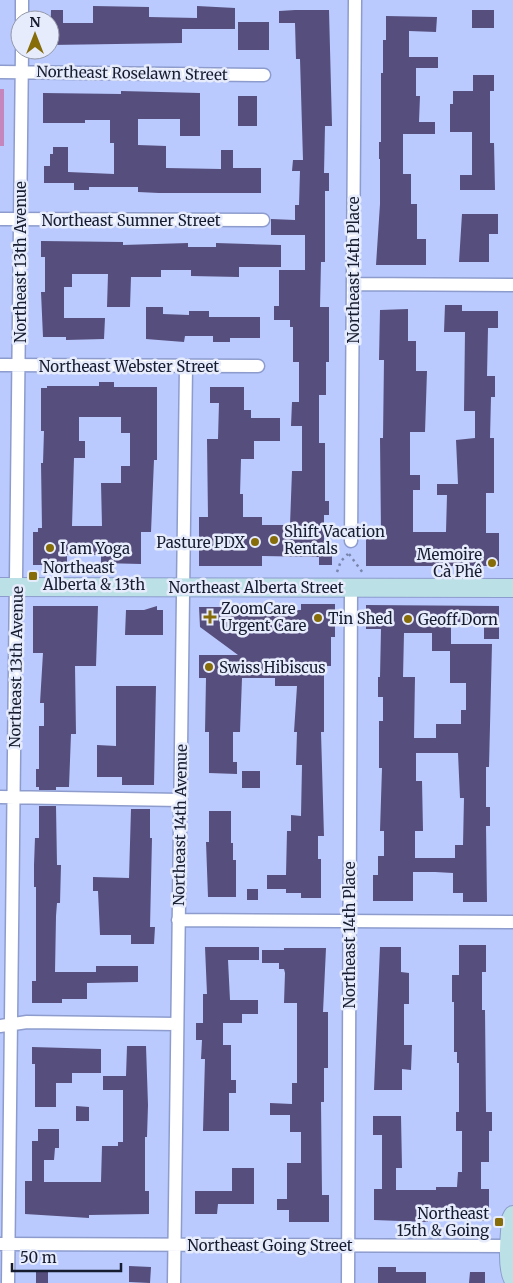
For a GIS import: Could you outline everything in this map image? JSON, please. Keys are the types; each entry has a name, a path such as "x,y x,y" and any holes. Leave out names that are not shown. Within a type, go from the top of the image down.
{"street":[{"name":"Northeast 14th Place","path":"351,541 355,0"},
{"name":"Northeast 13th Avenue","path":"8,1283 4,1244 6,1026 14,797 8,587 19,365 22,60"},
{"name":"Northeast Roselawn Street","path":"0,72 264,75"},
{"name":"Northeast Sumner Street","path":"0,219 262,220"},
{"path":"353,284 513,285"},
{"name":"Northeast Webster Street","path":"0,365 258,366"},
{"name":"Northeast 14th Avenue","path":"174,1283 186,366"},
{"name":"Northeast Alberta Street","path":"8,587 513,588"},
{"name":"Northeast 14th Place","path":"348,1283 351,587"},
{"path":"0,797 181,800"},
{"path":"178,920 513,922"},
{"path":"6,1026 27,1022 177,1024"},
{"path":"513,1215 510,1219 510,1274 513,1279"},
{"name":"Northeast Going Street","path":"4,1244 510,1246"}],"path":[{"path":"349,554 361,568 351,587 337,571 340,561 349,554"}],"shaded area":[{"path":"0,89 4,89 4,146 0,146"}],"building":[{"path":"93,6 149,7 149,17 197,18 197,6 235,8 235,29 182,29 182,43 60,45 60,10 63,10 63,23 93,23"},
{"path":"329,10 332,126 325,126 324,173 329,173 329,191 325,191 325,262 321,262 320,307 329,307 329,362 326,362 326,395 319,395 319,443 325,443 325,501 329,501 329,515 324,515 324,545 332,545 332,565 319,565 319,557 262,556 262,566 199,566 199,517 208,517 207,439 218,439 219,403 210,403 210,387 244,387 244,410 251,410 251,418 280,418 280,441 254,441 254,459 241,459 240,494 243,494 243,517 262,517 262,525 290,525 292,471 302,471 302,426 291,426 292,402 299,402 299,362 293,362 293,327 290,327 290,320 274,320 274,306 279,306 279,270 305,270 305,235 271,235 271,219 295,220 295,205 299,205 300,171 292,171 293,160 303,160 300,59 296,59 295,23 279,23 279,11"},
{"path":"472,10 494,10 494,28 472,28"},
{"path":"386,16 437,17 436,32 409,31 409,57 438,57 438,68 416,68 416,96 420,96 419,122 435,122 435,134 403,134 403,174 411,174 411,204 417,204 417,239 426,239 426,265 376,265 380,204 381,73 383,73 383,40 386,40"},
{"path":"238,22 269,22 269,50 238,50"},
{"path":"473,75 494,75 494,91 490,91 490,143 494,143 495,190 460,190 460,175 472,175 472,132 450,132 450,104 453,104 453,91 473,91"},
{"path":"121,91 200,93 200,136 180,136 180,119 138,119 138,145 166,146 166,168 221,169 221,150 233,150 233,168 261,168 261,193 138,192 138,187 89,187 89,190 74,190 74,183 44,183 44,166 50,166 50,154 53,154 53,147 68,147 68,172 114,174 114,143 110,143 110,120 85,120 85,123 43,123 43,93 121,94"},
{"path":"238,96 257,96 257,126 238,126"},
{"path":"462,214 498,214 498,234 489,234 489,262 459,262"},
{"path":"41,241 123,242 123,245 188,243 188,247 216,247 216,243 281,245 281,267 239,267 239,277 191,276 191,270 161,270 161,277 131,277 130,307 107,307 108,274 72,274 72,287 64,287 64,318 105,318 104,339 66,340 66,337 43,337 41,292 45,292 45,257 41,257"},
{"path":"445,305 462,305 462,311 498,311 498,328 488,328 487,376 495,376 495,397 491,397 490,438 494,438 494,493 486,493 486,533 499,533 499,566 366,566 366,533 381,533 380,438 383,438 384,360 379,360 380,310 408,309 408,341 416,341 416,371 427,371 425,432 410,432 410,475 420,475 420,490 413,490 413,532 446,532 447,495 437,495 437,484 458,484 456,440 475,438 475,411 464,411 465,332 444,332"},
{"path":"146,307 163,307 163,314 189,315 189,311 209,311 209,317 260,317 260,338 230,338 230,342 213,342 213,336 185,336 184,342 146,339"},
{"path":"99,382 114,382 114,387 157,387 157,460 154,460 151,532 141,532 141,564 101,563 101,555 67,555 67,565 33,565 33,532 38,532 38,528 42,528 41,463 43,463 44,431 41,431 41,388 47,388 47,386 99,386","holes":["79,417 121,417 121,433 130,433 130,466 121,466 121,483 101,483 102,526 72,526 74,458 85,458 85,441 79,441"]},
{"path":"220,604 261,604 261,611 301,610 301,604 335,604 335,637 331,637 331,666 324,666 324,732 321,732 324,836 318,836 318,859 321,859 321,898 301,898 301,893 286,893 286,889 267,889 267,875 286,875 287,831 291,831 291,815 301,816 302,765 296,765 297,732 294,732 297,686 275,686 275,678 242,678 240,732 233,732 233,762 237,762 237,774 209,773 209,732 205,732 206,678 199,678 199,655 238,655 200,627 199,607 220,607"},
{"path":"366,605 499,606 499,639 484,639 484,622 451,622 451,644 492,644 489,767 486,767 486,807 490,807 490,826 486,826 487,902 463,902 463,893 453,893 453,873 435,872 413,872 413,901 373,901 373,875 378,875 378,856 384,856 384,831 380,831 382,768 379,768 379,721 383,721 383,697 378,697 381,629 366,629","holes":["404,633 432,633 432,651 450,651 450,683 466,683 466,710 461,710 461,724 436,724 436,738 414,738 415,677 403,677","416,753 458,753 460,798 464,798 463,845 455,845 455,858 415,858 415,831 423,831 422,781 416,781"]},
{"path":"33,606 98,606 96,666 75,666 76,734 71,734 69,787 56,787 56,790 39,790 39,787 36,787 36,769 39,769 39,726 44,726 44,703 40,703 43,653 33,653"},
{"path":"157,606 157,610 163,610 163,635 125,635 126,610 144,610"},
{"path":"116,686 156,686 154,785 122,785 122,777 97,777 97,745 116,746"},
{"path":"242,771 260,771 260,788 242,788"},
{"path":"39,806 56,806 57,865 61,865 60,903 57,903 56,916 55,972 96,972 96,966 138,966 138,982 87,983 87,999 62,999 62,1003 32,1003 32,981 36,981 36,887 34,887 34,865 35,838 39,838"},
{"path":"131,809 150,809 150,838 152,838 150,927 155,927 154,944 131,944 131,935 100,935 98,891 93,891 93,877 129,878"},
{"path":"209,811 231,811 231,843 233,843 233,860 236,860 236,897 208,897 206,842 209,842"},
{"path":"247,889 258,889 258,900 247,900"},
{"path":"459,945 486,945 486,972 482,972 482,1010 485,1010 486,1112 492,1112 492,1131 489,1131 489,1162 481,1162 481,1189 489,1189 489,1221 467,1221 467,1214 428,1214 428,1222 374,1220 374,1189 382,1189 382,1135 373,1135 373,1116 401,1116 402,1168 396,1168 396,1190 436,1190 436,1187 457,1187 458,1172 462,1172 462,1131 456,1131 456,1112 459,1112 459,1063 457,1063 457,1052 454,1052 454,1002 452,1002 452,975 459,975"},
{"path":"205,947 259,947 259,960 228,960 230,1000 258,1000 258,1014 242,1014 242,1023 223,1023 223,1045 231,1045 231,1080 236,1080 236,1093 229,1093 229,1131 203,1131 205,1059 201,1059 202,1040 196,1040 196,1023 203,1023 203,994 207,994"},
{"path":"380,947 401,947 401,972 409,973 409,1004 404,1004 404,1045 412,1045 411,1070 402,1069 402,1090 374,1090"},
{"path":"284,948 326,948 323,1012 328,1012 328,1068 324,1068 324,1102 321,1102 322,1195 329,1195 329,1222 289,1222 289,1210 277,1210 277,1199 287,1199 287,1163 301,1163 301,1132 290,1132 290,1115 270,1115 270,1103 292,1104 292,1083 297,1083 297,1003 284,1003 285,973 284,969 279,969 279,963 262,963 262,950 284,950"},
{"path":"127,1046 146,1046 148,1105 147,1137 145,1137 145,1191 149,1191 149,1214 89,1215 89,1218 25,1214 25,1181 32,1181 32,1141 38,1141 38,1129 59,1129 59,1148 55,1148 54,1160 44,1160 44,1182 101,1182 102,1146 118,1146 118,1142 123,1142 123,1090 103,1090 103,1076 126,1076"},
{"path":"32,1047 101,1049 101,1073 72,1073 72,1083 56,1083 56,1107 35,1107 35,1064 32,1064"},
{"path":"76,1106 89,1107 89,1121 76,1121"},
{"path":"232,1168 254,1168 254,1204 218,1204 217,1214 195,1214 195,1191 232,1191"},
{"path":"129,1266 151,1267 150,1283 129,1282"},
{"path":"378,1267 396,1267 396,1272 426,1272 426,1283 378,1283"},
{"path":"36,1270 48,1270 48,1283 36,1283"},
{"path":"470,1272 485,1272 485,1283 469,1283"}],"place":[{"name":"Shift Vacation Rentals","path":"274,540"},
{"name":"Pasture PDX","path":"255,542"},
{"name":"I am Yoga","path":"50,548"},
{"name":"Memoire Cà Phê","path":"492,563"},
{"name":"Northeast Alberta & 13th","path":"33,576"},
{"name":"ZoomCare Urgent Care","path":"210,617"},
{"name":"Tin Shed","path":"318,618"},
{"name":"Geoff Dorn","path":"408,619"},
{"name":"Swiss Hibiscus","path":"209,667"},
{"name":"Northeast 15th & Going","path":"499,1222"}]}
